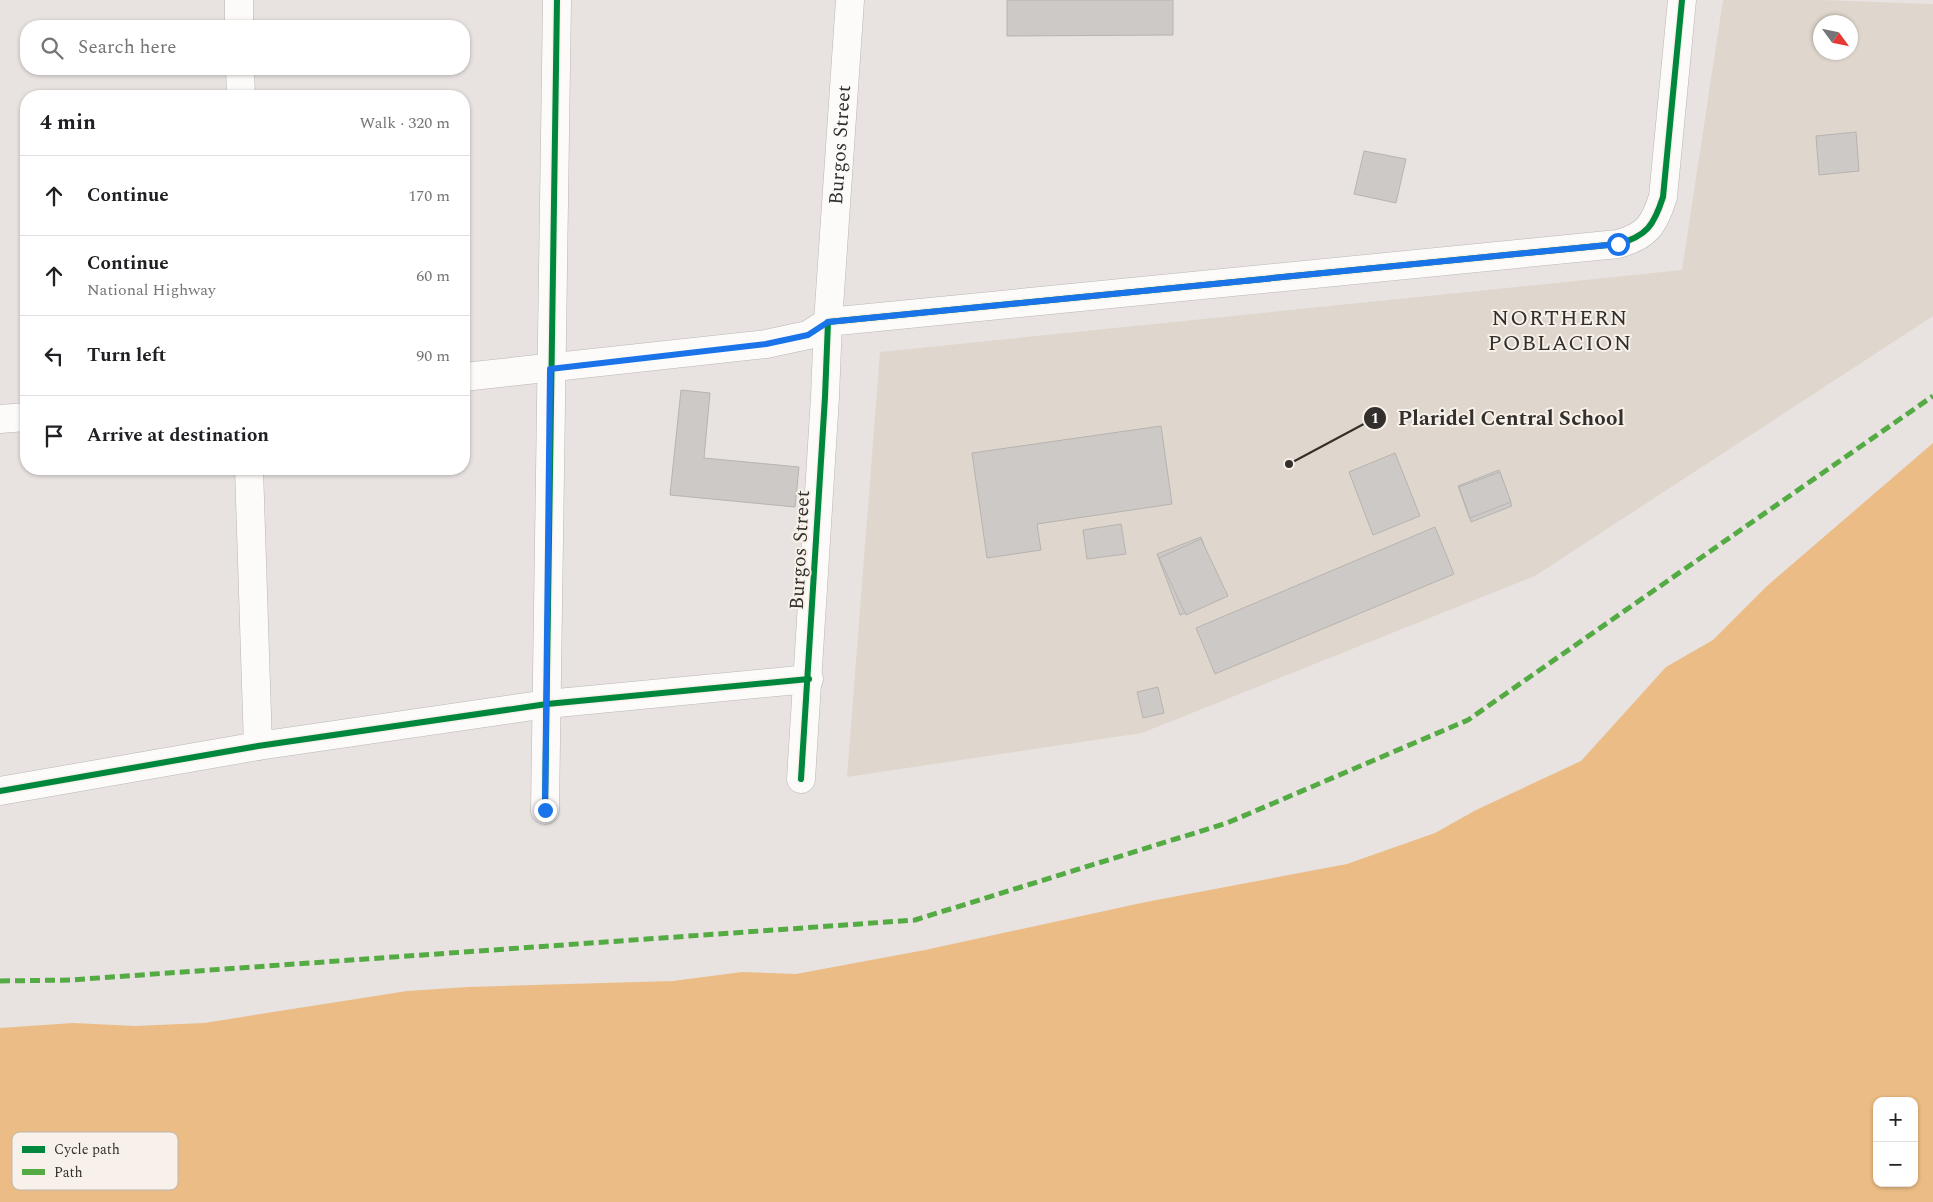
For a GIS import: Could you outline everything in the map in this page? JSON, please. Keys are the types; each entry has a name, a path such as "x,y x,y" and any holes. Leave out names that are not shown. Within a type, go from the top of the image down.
{"street":[{"path":"239,0 240,20"},
{"path":"545,810 550,369 557,0"},
{"name":"Burgos Street","path":"801,779 808,679 818,328 850,0"},
{"path":"470,376 766,344 818,328 1618,244 1634,239 1648,230 1657,214 1663,197 1682,0"},
{"path":"240,75 241,90"},
{"path":"0,419 20,417"},
{"path":"248,475 258,746"},
{"path":"0,791 258,746 547,704 808,679"}],"shaded area":[{"path":"1723,0 1821,0 1933,4 1933,316 1535,576 1142,733 847,777 880,352 1682,270"},
{"path":"1933,443 1933,1202 0,1202 0,1028 73,1023 135,1026 204,1023 407,991 468,987 673,981 742,972 796,974 925,950 1146,902 1347,864 1435,833 1476,810 1581,761 1666,667 1713,640 1767,586"}],"building":[{"path":"1007,0 1173,0 1173,35 1007,36"},
{"path":"1856,132 1859,171 1819,175 1816,136"},
{"path":"1364,151 1406,159 1396,203 1354,194"},
{"path":"681,390 710,393 704,458 799,467 795,507 670,495"},
{"path":"1161,426 1172,504 1037,524 1041,550 987,558 972,453"},
{"path":"1395,453 1420,516 1373,535 1349,472"},
{"path":"1499,470 1512,506 1471,522 1458,486"},
{"path":"1500,472 1511,502 1470,518 1459,487"},
{"path":"1121,524 1126,554 1087,559 1083,530"},
{"path":"1435,527 1454,574 1215,674 1196,628"},
{"path":"1201,537 1223,598 1180,615 1157,554"},
{"path":"1201,539 1228,596 1186,615 1159,558"},
{"path":"1158,687 1164,713 1143,718 1137,692"}],"marked path":[{"path":"0,981 70,980 915,920 1227,823 1468,720 1933,396"}],"cycle path":[{"path":"545,810 557,0"},
{"path":"801,779 828,322 1618,244 1628,241 1648,228 1656,215 1663,197 1682,0"},
{"path":"0,791 258,746 547,704 809,679"}],"place":[{"name":"Plaridel Central School","path":"1289,464"}],"district":[{"name":"NORTHERN POBLACION","path":"1560,330"}],"route":[{"path":"545,810 550,369 766,344 808,335 828,322 1618,244"}]}
